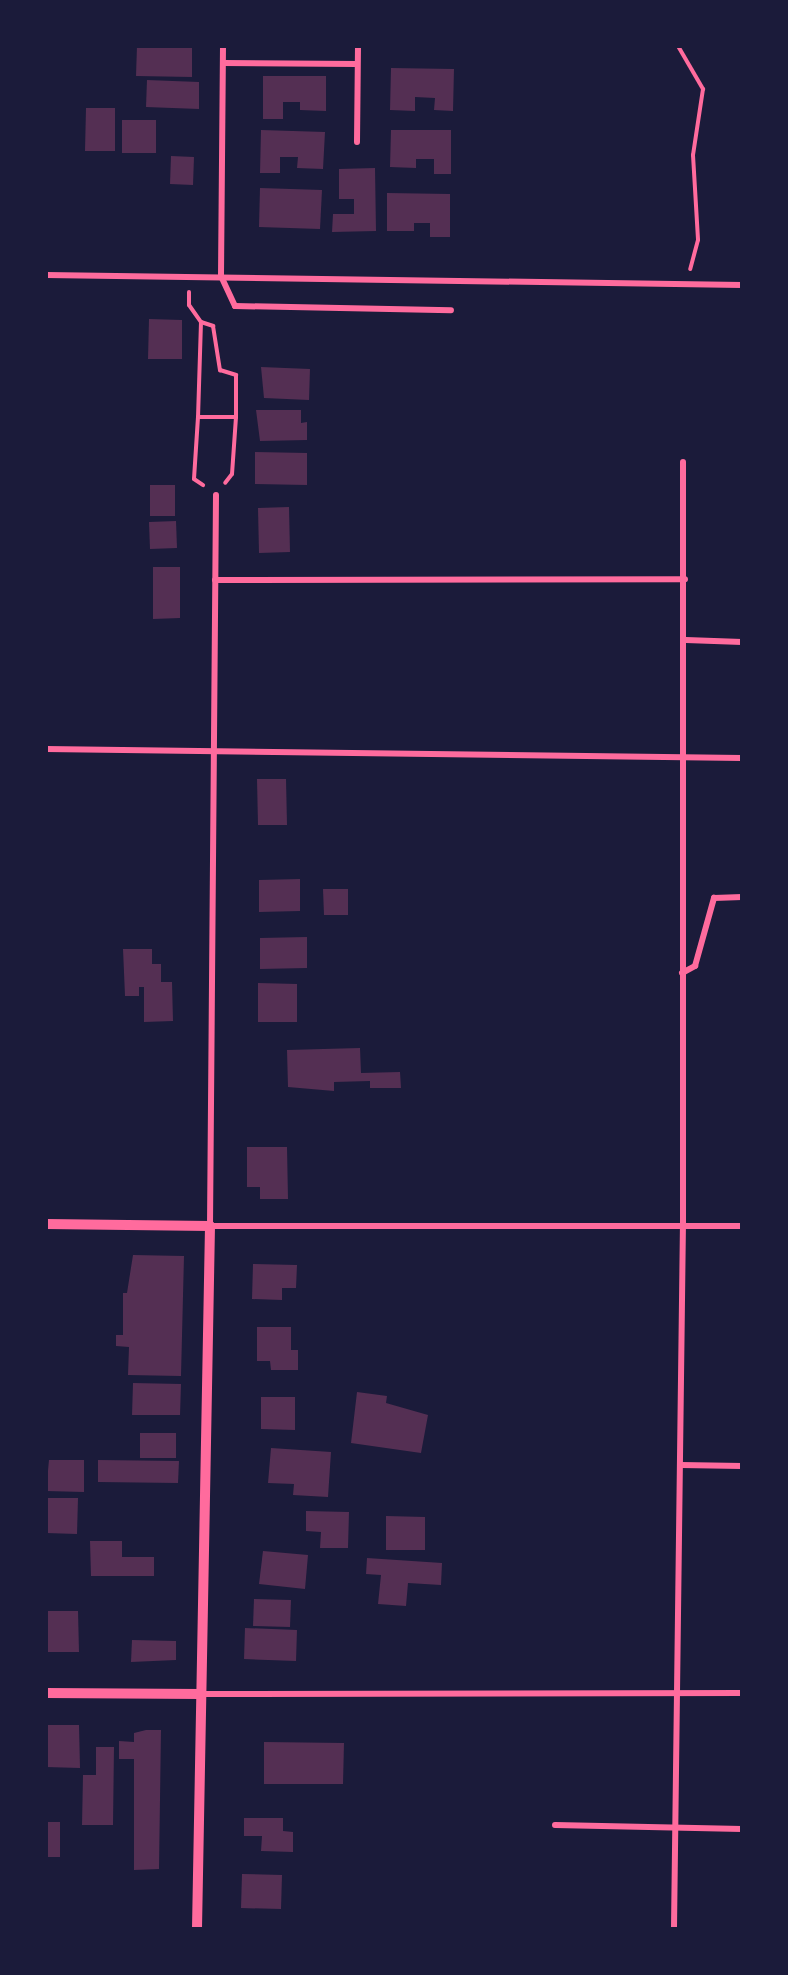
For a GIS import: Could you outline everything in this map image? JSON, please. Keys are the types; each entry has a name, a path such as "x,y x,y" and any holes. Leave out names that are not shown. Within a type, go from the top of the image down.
{"street":[{"path":"223,46 221,276 235,306 451,310"},
{"path":"357,142 358,46"},
{"path":"222,63 357,64"},
{"path":"46,275 741,285"},
{"path":"674,1929 683,1226 682,972 686,579 683,462"},
{"path":"197,1929 210,1226 212,749 216,495"},
{"path":"215,580 686,579"},
{"path":"686,640 741,642"},
{"path":"46,749 212,749 741,758"},
{"path":"682,972 695,966 714,898 741,897"},
{"path":"46,1224 741,1226"},
{"path":"681,1465 741,1466"},
{"path":"46,1693 741,1694"},
{"path":"555,1826 741,1829"}],"path":[{"path":"678,46 703,88 693,155 698,240 685,284"},
{"path":"189,276 189,305 201,322 213,326 220,370 236,375 232,474 216,495 194,478 201,322"},
{"path":"198,417 236,417"}],"building":[{"path":"137,46 192,46 192,77 136,76"},
{"path":"391,68 454,69 453,111 434,110 435,98 415,97 415,111 390,110"},
{"path":"263,76 326,76 326,111 300,110 300,102 283,102 283,119 263,119"},
{"path":"147,80 199,82 199,109 146,107"},
{"path":"86,108 115,108 115,151 85,151"},
{"path":"122,120 156,120 156,153 122,153"},
{"path":"261,130 325,132 323,169 297,168 298,157 280,157 280,173 260,173"},
{"path":"391,130 451,130 451,174 434,174 434,159 416,159 416,168 390,167"},
{"path":"171,156 194,157 193,185 170,184"},
{"path":"375,168 376,231 332,232 333,214 354,214 354,199 339,199 339,169"},
{"path":"260,188 322,190 320,229 259,227"},
{"path":"387,193 450,194 450,237 430,237 430,223 414,223 414,231 387,231"},
{"path":"149,319 182,320 182,359 148,359"},
{"path":"261,367 310,369 309,400 264,398"},
{"path":"256,410 301,410 301,423 307,422 307,440 260,441"},
{"path":"255,452 307,453 307,485 255,484"},
{"path":"150,485 175,485 175,516 150,516"},
{"path":"289,507 290,552 259,553 258,508"},
{"path":"176,521 177,548 150,549 149,522"},
{"path":"153,567 180,567 180,618 153,619"},
{"path":"257,779 286,779 287,825 258,825"},
{"path":"300,879 300,911 259,912 259,880"},
{"path":"323,889 348,889 348,915 324,915"},
{"path":"307,937 307,968 260,969 260,938"},
{"path":"123,949 152,949 152,964 161,964 161,982 172,982 173,1021 144,1022 144,987 139,987 139,996 125,996"},
{"path":"258,983 297,984 297,1022 258,1022"},
{"path":"360,1048 361,1073 400,1072 401,1088 370,1088 370,1081 334,1082 334,1091 288,1087 287,1050"},
{"path":"247,1147 287,1147 288,1199 260,1199 260,1187 247,1187"},
{"path":"133,1255 184,1256 181,1376 128,1375 129,1347 116,1346 116,1335 123,1335 123,1293 127,1293"},
{"path":"253,1264 297,1265 296,1288 282,1288 282,1300 252,1299"},
{"path":"257,1327 291,1327 291,1350 298,1350 298,1370 271,1370 270,1361 257,1361"},
{"path":"133,1383 181,1384 180,1415 132,1415"},
{"path":"357,1392 387,1396 386,1403 428,1415 421,1453 351,1443"},
{"path":"261,1397 295,1397 295,1430 261,1429"},
{"path":"140,1433 176,1433 176,1458 140,1458"},
{"path":"271,1448 331,1452 328,1497 293,1495 294,1484 268,1483"},
{"path":"49,1460 84,1460 84,1492 46,1491"},
{"path":"98,1460 179,1461 178,1483 98,1482"},
{"path":"46,1498 78,1498 77,1534 46,1533"},
{"path":"306,1511 349,1512 348,1548 320,1548 321,1532 306,1531"},
{"path":"386,1516 425,1517 425,1550 386,1550"},
{"path":"90,1541 122,1541 122,1557 154,1557 154,1576 91,1576"},
{"path":"263,1551 308,1555 305,1589 259,1584"},
{"path":"367,1558 442,1563 441,1585 408,1583 406,1606 378,1604 381,1575 366,1574"},
{"path":"254,1599 291,1600 290,1627 253,1626"},
{"path":"46,1611 78,1611 79,1652 46,1652"},
{"path":"245,1628 297,1630 296,1661 244,1659"},
{"path":"132,1640 176,1641 176,1660 131,1662"},
{"path":"46,1725 79,1725 80,1768 46,1767"},
{"path":"161,1730 159,1869 134,1870 134,1759 119,1759 119,1741 134,1742 134,1733"},
{"path":"264,1742 344,1743 343,1784 264,1784"},
{"path":"96,1747 114,1747 113,1825 82,1825 83,1775 96,1775"},
{"path":"244,1818 283,1818 283,1831 293,1832 293,1852 261,1851 262,1836 244,1836"},
{"path":"46,1822 60,1822 60,1857 46,1857"},
{"path":"242,1874 282,1875 281,1909 241,1908"}]}
